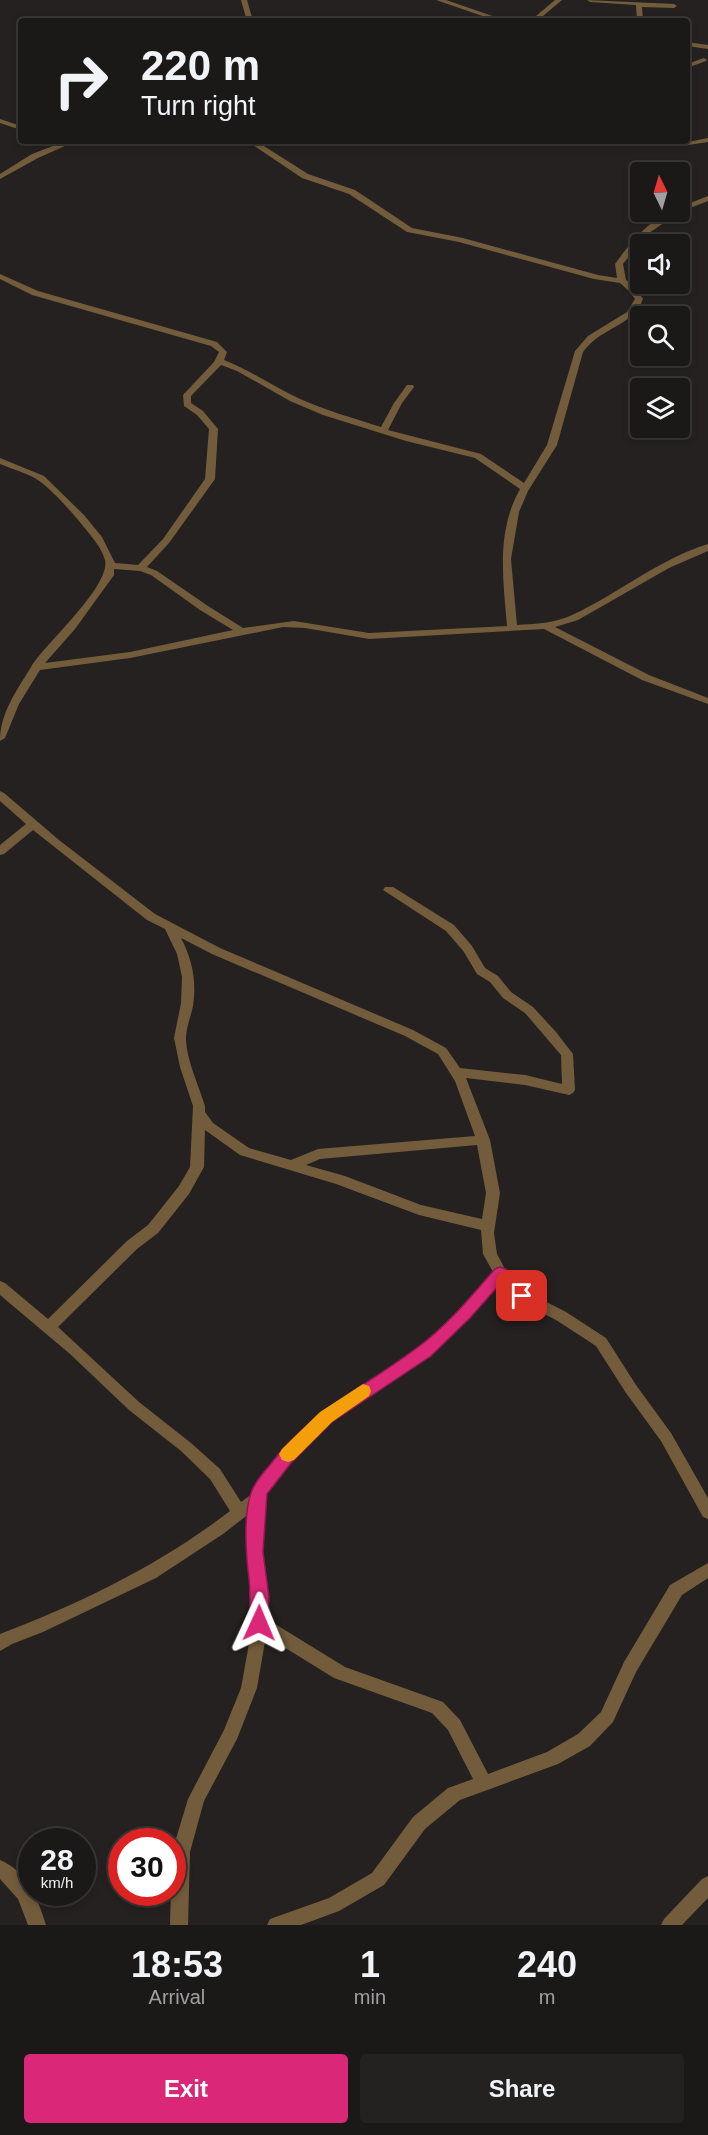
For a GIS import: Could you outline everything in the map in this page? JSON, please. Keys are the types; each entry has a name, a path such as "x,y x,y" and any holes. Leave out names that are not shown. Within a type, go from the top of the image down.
{"street":[{"path":"244,0 249,18"},
{"path":"439,0 495,18"},
{"path":"537,18 559,0"},
{"path":"590,0 674,6"},
{"path":"640,18 638,8 642,4"},
{"path":"690,45 708,49 706,62 690,65"},
{"path":"0,121 18,127"},
{"path":"690,143 708,140"},
{"path":"0,177 35,156 62,144"},
{"path":"256,144 305,176 352,192 410,230 460,240 622,281 639,299 630,314 591,338 579,351 552,445 525,488 514,512 506,559 512,629"},
{"path":"690,206 708,198"},
{"path":"595,276 618,267 640,235 657,222"},
{"path":"618,267 622,281"},
{"path":"0,276 35,293 214,344 223,352 219,361 187,395 186,399 187,404 208,420 214,429 210,480 166,541 141,568"},
{"path":"219,361 240,369 293,399 326,413 382,431 478,456 525,488"},
{"path":"382,431 398,402 410,387"},
{"path":"0,461 41,478 99,539 110,561 109,575 36,668 14,704 0,738"},
{"path":"36,668 158,650 242,630 286,624 315,626 342,633 369,636 546,626 574,618 666,566 708,547"},
{"path":"110,566 141,568 167,580 204,608 242,630"},
{"path":"546,626 594,653 669,688 708,701"},
{"path":"0,795 33,824 151,917 216,951 431,1043 449,1058 483,1140 492,1193 488,1226 490,1254 500,1273 522,1296 561,1316 601,1342 666,1437 708,1512"},
{"path":"0,851 33,824"},
{"path":"389,890 450,928 468,949 481,971 494,979 507,995 529,1010 552,1035 567,1054 569,1090 525,1080 456,1072"},
{"path":"49,1327 132,1245 153,1229 184,1190 197,1167 200,1114 180,1038 187,1003 188,976 183,954 169,926"},
{"path":"200,1114 208,1126 245,1152 340,1180 419,1210 488,1226"},
{"path":"291,1166 318,1154 483,1140"},
{"path":"179,1925 181,1852 196,1799 231,1734 249,1688 259,1623 260,1597 254,1552 260,1492 285,1458 326,1417 425,1351 465,1313 500,1273"},
{"path":"0,1287 49,1327 109,1384 186,1447 215,1474 240,1512"},
{"path":"2,1641 152,1573 258,1498"},
{"path":"276,1925 333,1905 378,1879 419,1823 454,1794 552,1758 584,1740 607,1717 630,1667 676,1590 708,1570"},
{"path":"259,1623 340,1673 437,1707 454,1725 484,1784"},
{"path":"0,1869 15,1878 33,1909 37,1925"},
{"path":"670,1925 708,1885"}],"slow traffic":[{"path":"288,1454 326,1417 363,1391"}],"route":[{"path":"259,1623 260,1597 254,1552 258,1498 285,1458 326,1417 425,1351 465,1313 500,1273 522,1296"}]}
